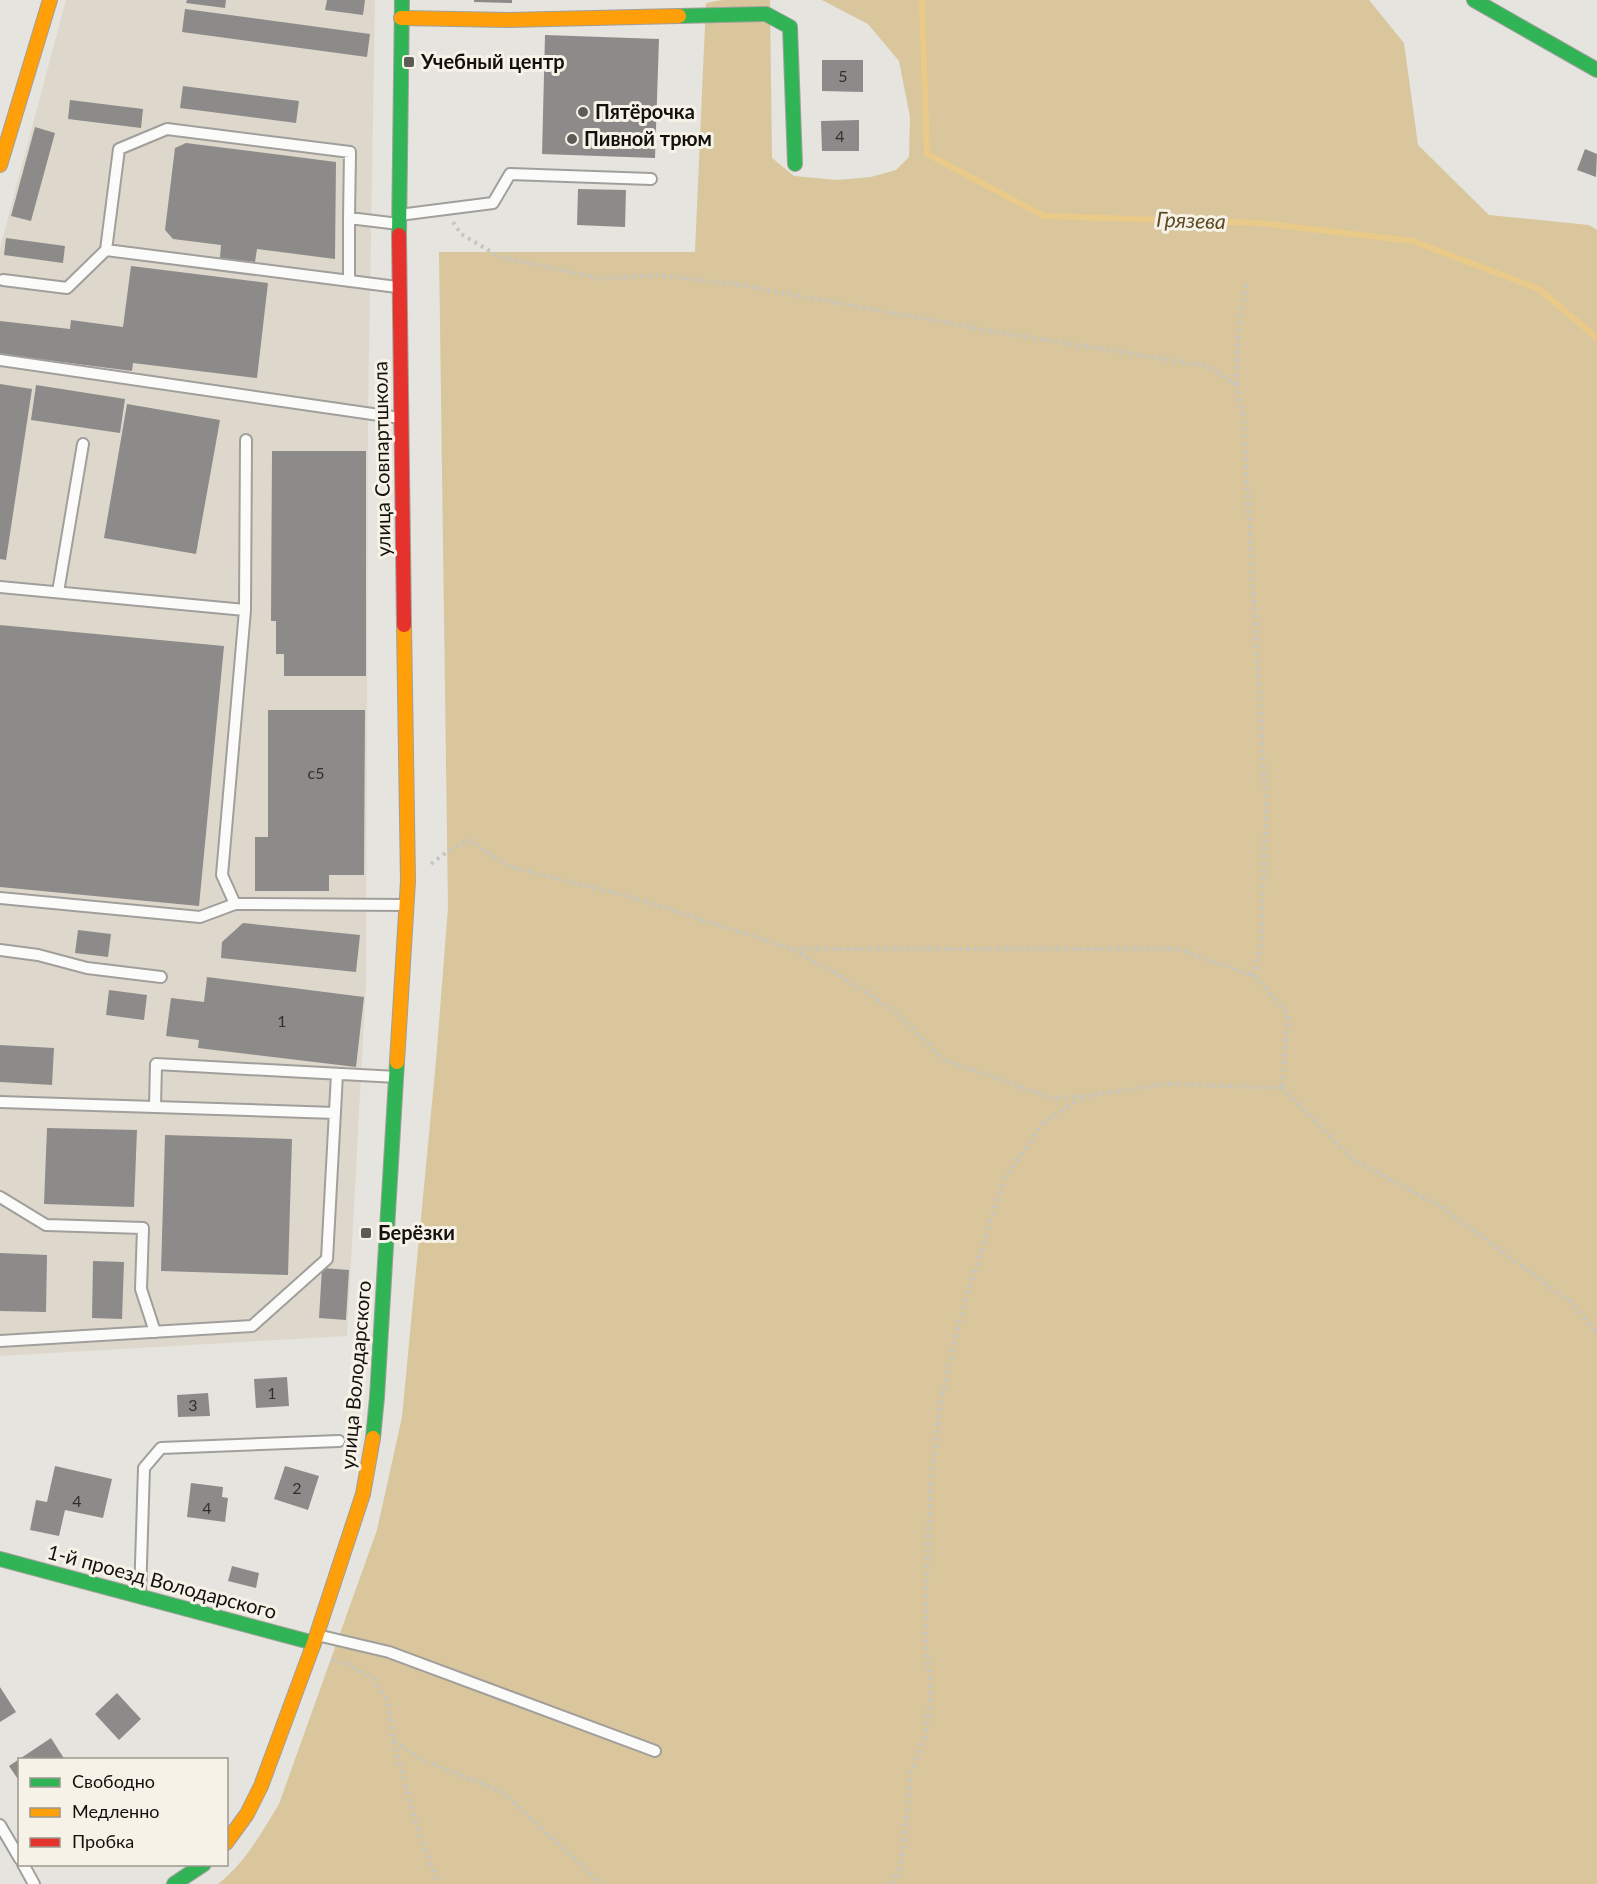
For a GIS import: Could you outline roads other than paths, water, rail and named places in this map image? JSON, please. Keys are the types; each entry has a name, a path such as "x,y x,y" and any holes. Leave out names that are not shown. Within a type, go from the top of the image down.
{"street":[{"path":"0,165 50,0"},
{"name":"улица Совпартшкола","path":"402,0 398,287 407,911"},
{"path":"1474,0 1597,70"},
{"path":"401,18 508,20 765,14 790,27 795,164"},
{"name":"улица Володарского","path":"228,1840 247,1814 261,1786 313,1644 360,1505 371,1454 377,1397 407,911"},
{"name":"1-й проезд Володарского","path":"0,1559 313,1644"},
{"path":"174,1884 201,1866"}],"lane":[{"path":"3,280 67,288 106,250 119,149 167,129 350,152 349,280"},
{"path":"350,218 399,219 444,209 493,203 510,174 651,178"},
{"path":"106,250 398,287"},
{"path":"0,360 400,418"},
{"path":"236,904 222,875 245,610 246,440"},
{"path":"58,592 83,444"},
{"path":"0,587 245,610"},
{"path":"0,898 200,917 236,904 407,911"},
{"path":"0,950 38,955 87,968 161,977"},
{"path":"155,1107 156,1064 338,1074 398,1070"},
{"path":"0,1341 252,1326 327,1259 338,1074"},
{"path":"0,1102 335,1113"},
{"path":"0,1197 46,1225 143,1228 141,1289 155,1332"},
{"path":"140,1596 144,1468 161,1448 339,1442"},
{"path":"313,1644 389,1652 655,1751"},
{"path":"0,1825 18,1856"},
{"path":"24,1866 34,1884"}],"waterway":[{"name":"Грязева","path":"922,0 927,154 1044,216 1260,223 1413,241 1539,289 1597,338"}],"place":[{"name":"Учебный центр","path":"409,62"},
{"name":"Пятёрочка","path":"583,112"},
{"name":"Пивной трюм","path":"572,139"},
{"name":"Берёзки","path":"366,1233"}]}
